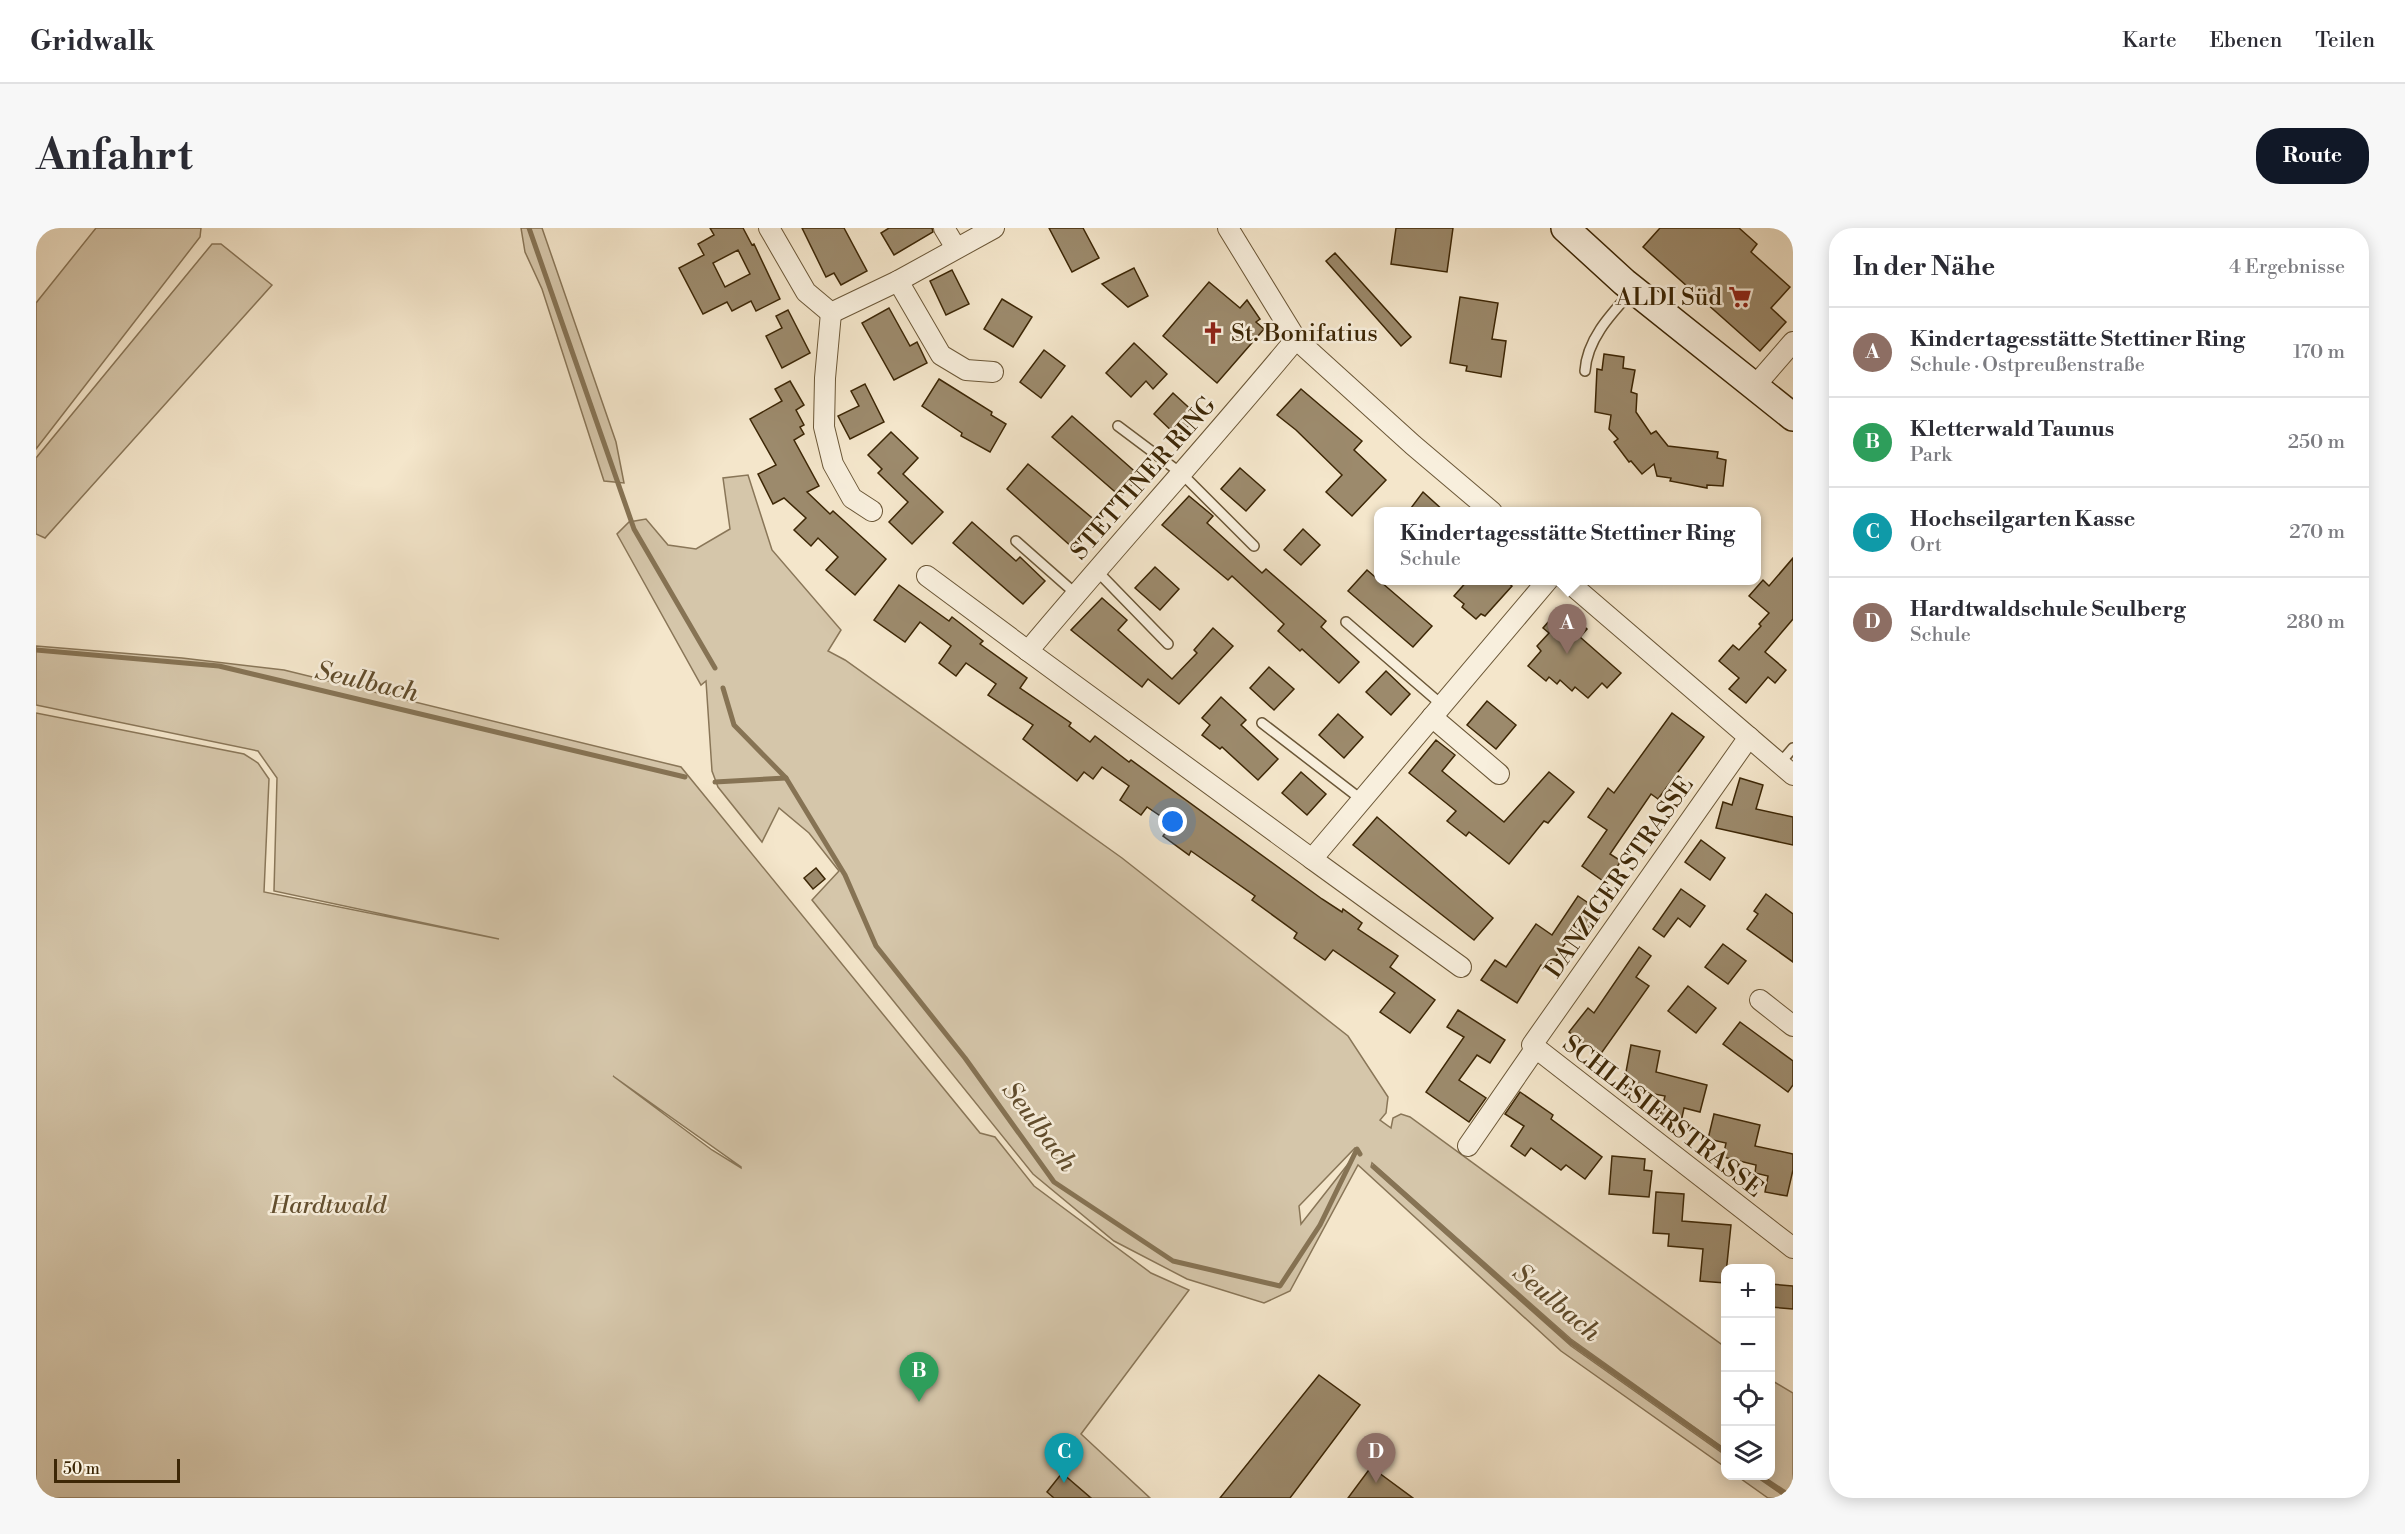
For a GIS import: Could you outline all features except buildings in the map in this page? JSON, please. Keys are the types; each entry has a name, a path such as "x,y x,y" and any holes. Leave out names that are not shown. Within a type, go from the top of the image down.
{"street":[{"path":"769,228 806,292 831,313"},
{"path":"944,228 956,248"},
{"path":"831,313 898,281 994,228"},
{"path":"1228,228 1296,339 1420,451 1486,507"},
{"path":"1564,228 1633,289 1793,417"},
{"path":"898,281 941,355 966,370 993,372"},
{"path":"831,313 825,378 824,427 833,464 852,498 872,511"},
{"name":"STETTINER RING","path":"1028,651 1296,339"},
{"path":"1754,387 1793,342"},
{"path":"927,576 1461,967"},
{"path":"1312,859 1544,585"},
{"path":"1572,585 1786,769"},
{"path":"1437,711 1499,774"},
{"name":"DANZIGER STRASSE","path":"1468,1146 1533,1047 1749,737"},
{"path":"1760,999 1793,1026"},
{"name":"SCHLESIERSTRASSE","path":"1533,1047 1793,1248"}],"lane":[{"path":"1585,371 1586,359 1592,342 1633,289"},
{"path":"1118,426 1182,474 1254,546"},
{"path":"1016,541 1076,594"},
{"path":"1096,570 1168,644"},
{"path":"1346,622 1437,711"},
{"path":"1262,723 1362,800"},
{"path":"1786,769 1793,748"}],"green space":[{"path":"96,228 201,228 200,237 36,449 36,303"},
{"path":"521,228 542,228 616,442 624,483 604,481 542,289 525,252"},
{"path":"212,244 221,244 272,285 45,538 36,534 36,458"},
{"path":"748,475 772,550 841,630 828,651 845,660 1122,858 1348,1036 1388,1097 1386,1113 1380,1120 1391,1128 1393,1118 1401,1114 1410,1117 1721,1344 1721,1446 1571,1339 1372,1163 1371,1167 1571,1346 1721,1452 1721,1464 1561,1351 1358,1165 1290,1291 1264,1303 1187,1279 1114,1241 1033,1174 812,900 839,871 809,833 779,808 762,842 718,787 712,771 706,681 701,685 617,534 629,522 646,519 668,545 696,549 730,529 723,478","holes":["1355,1148 1359,1150 1301,1224 1299,1206"]},
{"name":"Hardtwald","path":"36,646 182,658 284,670 681,767 980,1133 995,1137 1034,1186 1151,1273 1189,1290 1081,1434 1150,1498 36,1498 36,713 244,754 258,763 269,779 264,892 499,939 274,891 277,778 258,751 36,705","holes":["613,1076 741,1167 712,1150"]},
{"path":"1775,1382 1793,1393 1793,1496 1769,1480 1775,1480"},
{"path":"1743,1480 1761,1480 1787,1498 1768,1498"}],"waterway":[{"name":"Seulbach","path":"529,228 634,529 715,668"},
{"name":"Seulbach","path":"36,650 219,666 685,777"},
{"name":"Seulbach","path":"723,688 734,725 786,778 845,875 876,946 965,1058 1054,1182 1173,1261 1280,1286 1320,1225 1357,1149 1360,1154"},
{"name":"Seulbach","path":"715,782 786,778"},
{"name":"Seulbach","path":"1374,1167 1569,1341 1721,1448"},
{"name":"Seulbach","path":"1765,1480 1791,1498"}],"place":[{"name":"ALDI Süd","path":"1740,297"},
{"name":"St. Bonifatius","path":"1213,333"},
{"name":"Kindertagesstätte Stettiner Ring","path":"1567,654"},
{"name":"Kletterwald Taunus","path":"919,1402"},
{"name":"Hochseilgarten Kasse","path":"1064,1483"},
{"name":"Hardtwaldschule Seulberg","path":"1376,1483"}]}
